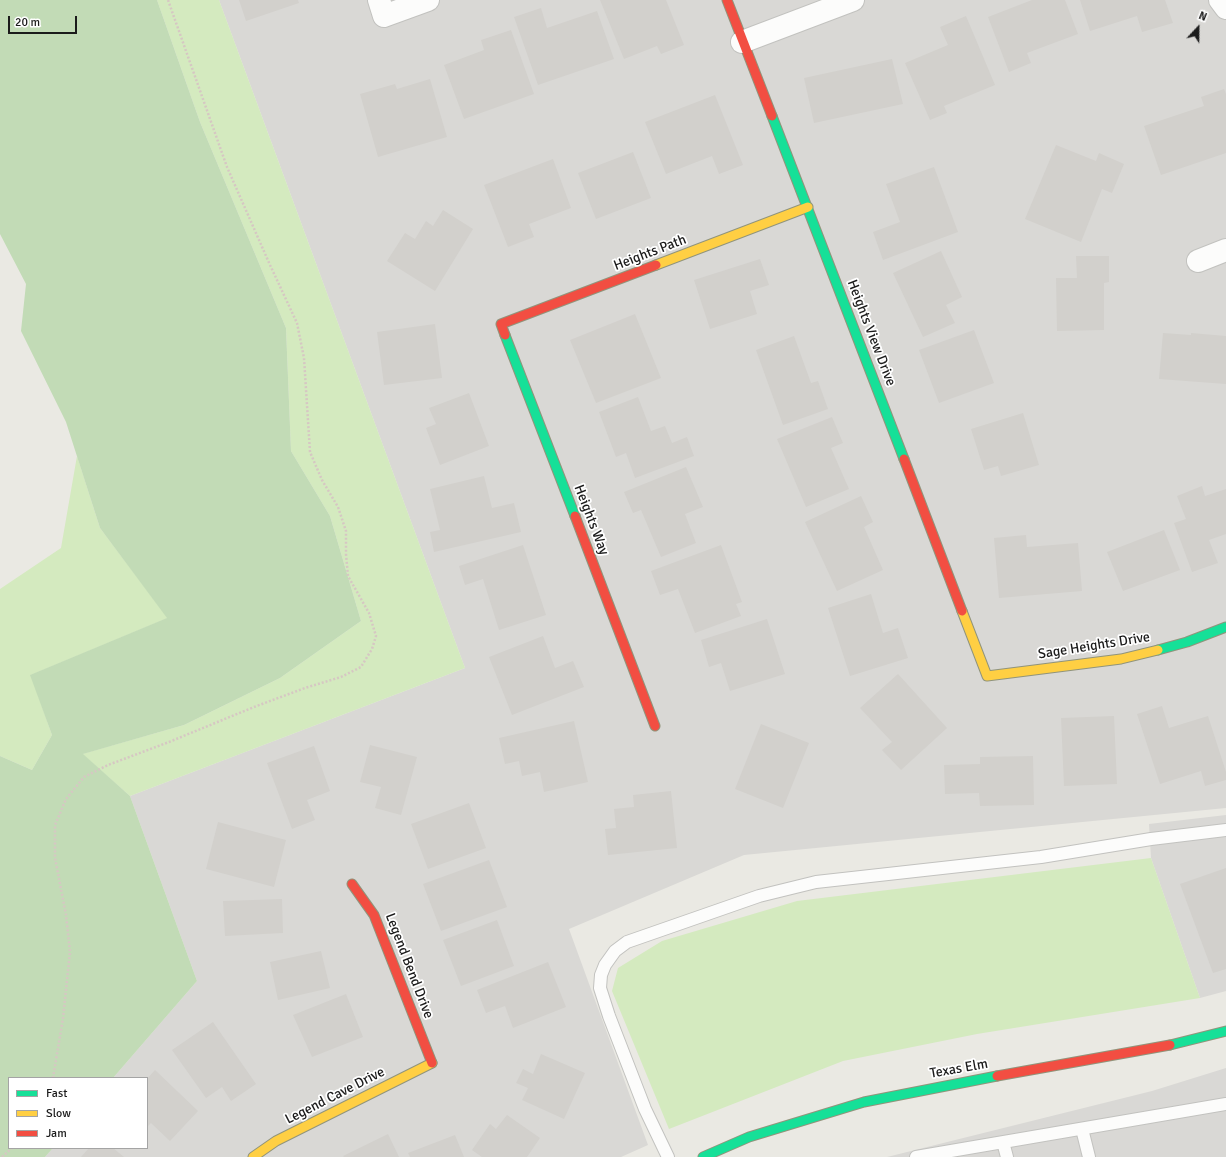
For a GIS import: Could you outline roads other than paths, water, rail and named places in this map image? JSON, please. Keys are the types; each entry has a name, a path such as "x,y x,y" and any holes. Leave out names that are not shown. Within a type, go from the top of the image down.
{"street":[{"path":"382,8 428,0"},
{"name":"Heights View Drive","path":"727,0 742,42 808,207 987,676"},
{"path":"742,42 853,0"},
{"path":"1220,0 1226,8"},
{"name":"Heights Path","path":"501,324 808,207"},
{"path":"1198,261 1226,250"},
{"name":"Heights Way","path":"501,324 655,726"},
{"name":"Sage Heights Drive","path":"987,676 1120,659 1150,653 1187,642 1226,627"},
{"name":"Legend Bend Drive","path":"352,884 374,915 432,1064"},
{"name":"Texas Elm","path":"703,1157 749,1137 864,1102 938,1087 1164,1047 1226,1031"},
{"name":"Legend Cave Drive","path":"253,1157 276,1142 432,1064"}],"lane":[{"path":"668,1157 645,1109 609,1016 600,988 601,975 605,965 616,951 627,942 760,896 816,882 1041,857 1151,839 1226,830"},
{"path":"916,1157 1226,1104"},
{"path":"1082,1129 1089,1157"},
{"path":"1004,1142 1007,1157"}]}
